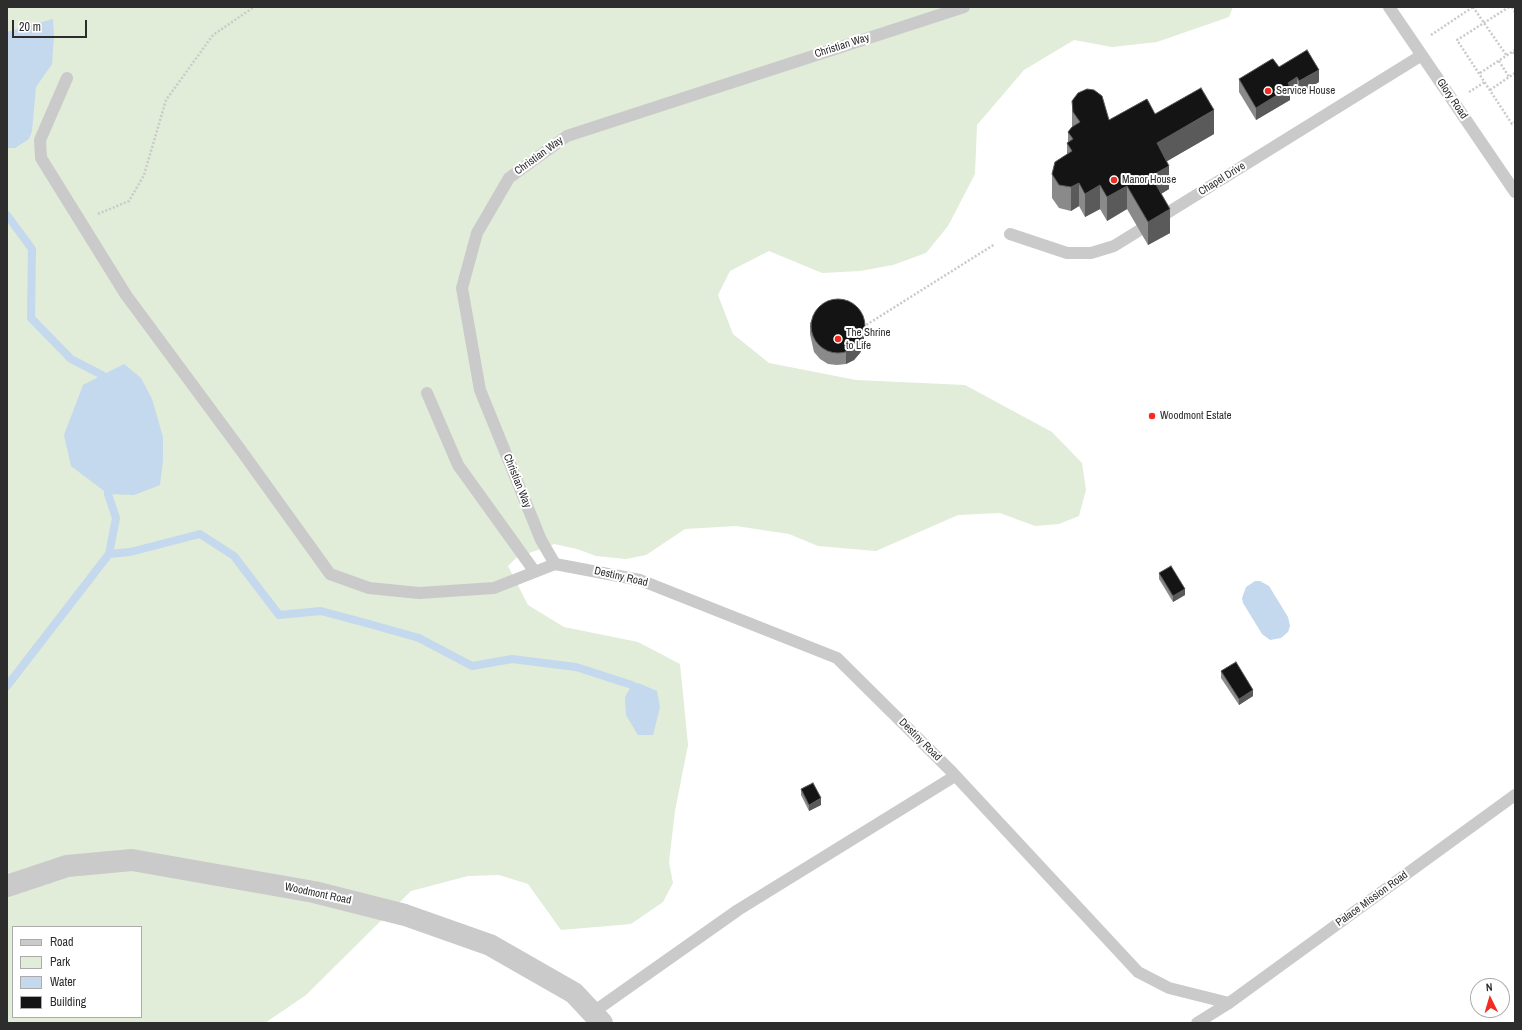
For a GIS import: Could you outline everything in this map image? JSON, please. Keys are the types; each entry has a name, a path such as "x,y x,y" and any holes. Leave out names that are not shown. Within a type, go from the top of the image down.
{"street":[{"name":"Woodmont Road","path":"7,886 66,866 132,860 314,892 405,915 490,945 574,993 597,1018"}],"lane":[{"name":"Christian Way","path":"555,564 541,540 480,390 462,288 477,233 509,178 567,136 964,7"},
{"name":"Glory Road","path":"1389,7 1515,192"},
{"name":"Chapel Drive","path":"1010,234 1067,253 1091,252 1114,246 1418,50"},
{"path":"67,78 40,140 41,158 126,295 330,574 369,588 419,593 494,588 555,564"},
{"path":"427,393 458,465 534,572"},
{"name":"Destiny Road","path":"555,564 640,580 837,658 955,776 1138,972 1169,988 1229,1002"},
{"path":"597,1018 738,910 955,776"},
{"name":"Palace Mission Road","path":"1197,1023 1229,1002 1515,795"}],"path":[{"path":"80,221 130,201 144,175 166,100 213,35 254,7"},
{"path":"1418,50 1473,7 1506,56"},
{"path":"1509,7 1457,40 1512,124 1515,122"},
{"path":"1512,7 1515,12"},
{"path":"1480,74 1514,51 1515,55"},
{"path":"1499,61 1509,77"},
{"path":"1490,90 1515,73"},
{"path":"863,327 1010,234"}],"green space":[{"path":"7,7 1233,7 1229,17 1157,42 1112,47 1074,40 1024,70 977,125 975,174 948,226 926,253 893,265 860,271 822,273 769,251 730,271 718,295 733,334 769,363 856,380 965,385 1052,432 1082,463 1086,490 1079,516 1059,524 1035,526 1000,513 958,515 876,551 818,546 789,534 736,526 685,529 646,555 626,559 596,556 577,549 554,544 516,558 508,566 528,605 564,627 638,642 680,664 688,745 675,811 669,862 673,883 663,902 631,924 561,930 528,884 499,875 468,876 411,891 306,995 265,1023 7,1023"}],"water":[{"path":"53,19 54,36 52,64 36,87 32,131 29,139 15,148 7,148 7,32"},
{"path":"124,364 141,378 152,399 163,437 163,460 160,485 134,495 108,494 71,466 64,435 83,385"},
{"path":"1255,581 1260,581 1269,586 1288,617 1290,626 1288,632 1281,638 1270,640 1262,634 1243,603 1242,598 1246,587"},
{"path":"638,683 657,691 660,707 653,735 638,735 626,715 625,697 632,685"}],"building":[{"path":"1307,50 1319,70 1299,81 1297,77 1288,83 1290,87 1256,108 1239,79 1272,59 1279,67"},
{"name":"Manor House","path":"1201,88 1214,110 1157,143 1169,166 1151,176 1170,209 1148,222 1127,186 1107,197 1100,185 1085,194 1079,183 1071,187 1059,185 1052,174 1055,162 1072,151 1067,143 1073,139 1068,132 1072,127 1080,122 1073,112 1072,101 1078,93 1087,89 1094,90 1102,96 1109,120 1147,99 1155,114"},
{"name":"The Shrine to Life","path":"838,299 848,301 857,307 863,316 865,326 863,336 857,345 848,351 838,353 828,351 819,345 813,336 811,326 813,316 819,307 828,301"},
{"path":"1171,566 1185,589 1173,596 1159,573"},
{"path":"1236,662 1253,690 1239,699 1221,671"},
{"path":"813,783 821,798 809,805 801,789"}],"waterway":[{"path":"7,215 32,249 31,318 71,359 102,375 103,385"},
{"path":"108,484 108,494 116,518 109,554 130,552 200,534 234,556 279,615 321,611 419,638 472,666 512,659 576,667 632,685"},
{"path":"7,686 109,554"}],"place":[{"name":"Service House","path":"1268,91"},
{"name":"Manor House","path":"1114,180"},
{"name":"The Shrine to Life","path":"838,339"},
{"name":"Woodmont Estate","path":"1152,416"}]}
